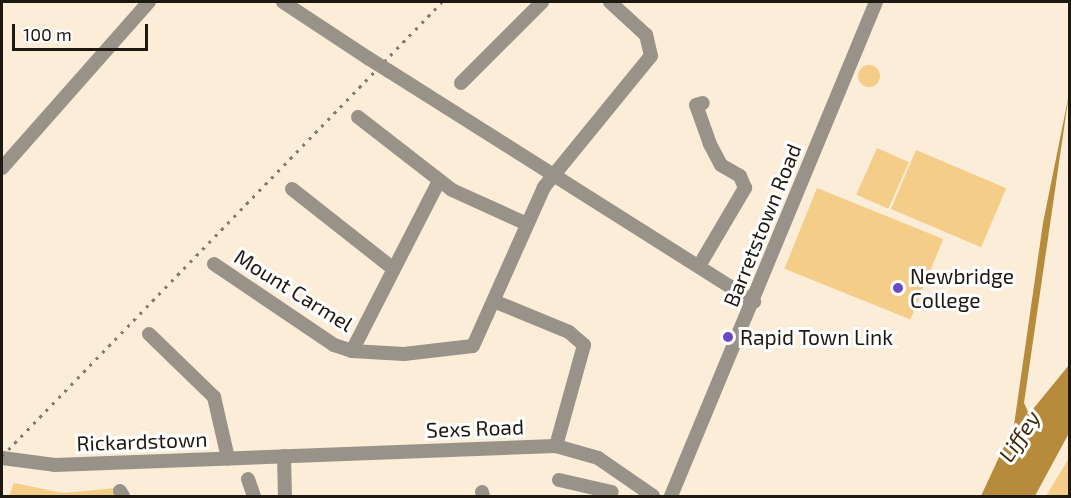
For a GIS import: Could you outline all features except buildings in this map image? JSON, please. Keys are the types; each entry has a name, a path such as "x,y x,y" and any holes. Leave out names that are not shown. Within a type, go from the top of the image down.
{"street":[{"path":"2,168 149,2"},
{"path":"283,2 389,72 553,172 754,302"},
{"path":"461,83 542,2"},
{"name":"Mount Carmel","path":"214,264 334,345 352,351 468,349 496,302 527,224 553,172 651,56 646,35 610,2"},
{"name":"Barretstown Road","path":"671,496 754,302 876,2"},
{"path":"699,266 745,188 710,144 696,105 703,103"},
{"path":"358,117 439,181 527,224"},
{"name":"Mount Carmel","path":"352,351 391,267 439,181"},
{"path":"292,189 391,267"},
{"path":"496,302 568,332 584,345 556,446"},
{"path":"149,334 214,397 228,458"},
{"name":"Sexs Road","path":"284,456 556,446 598,458 653,496"},
{"path":"284,456 285,496"},
{"name":"Rickardstown","path":"6,459 55,465 284,456"},
{"path":"559,480 612,494 620,474"},
{"path":"248,478 254,496"}],"shaded area":[{"path":"869,65 877,68 880,76 877,84 869,87 861,84 858,76 861,68"},
{"path":"877,148 909,162 888,209 856,195"},
{"path":"916,150 1006,188 981,247 891,209"},
{"path":"817,188 943,239 911,320 784,269"},
{"path":"1069,458 1069,496 1046,496"},
{"path":"14,483 63,493 116,488 116,496 9,496"}],"water":[{"name":"Liffey","path":"1069,94 1024,403 1029,414 1069,365 1069,433 1035,496 981,496 1014,425 1043,223"}],"railway":[{"path":"2,456 442,2"}],"place":[{"name":"Newbridge College","path":"898,288"},
{"name":"Rapid Town Link","path":"728,337"}]}
